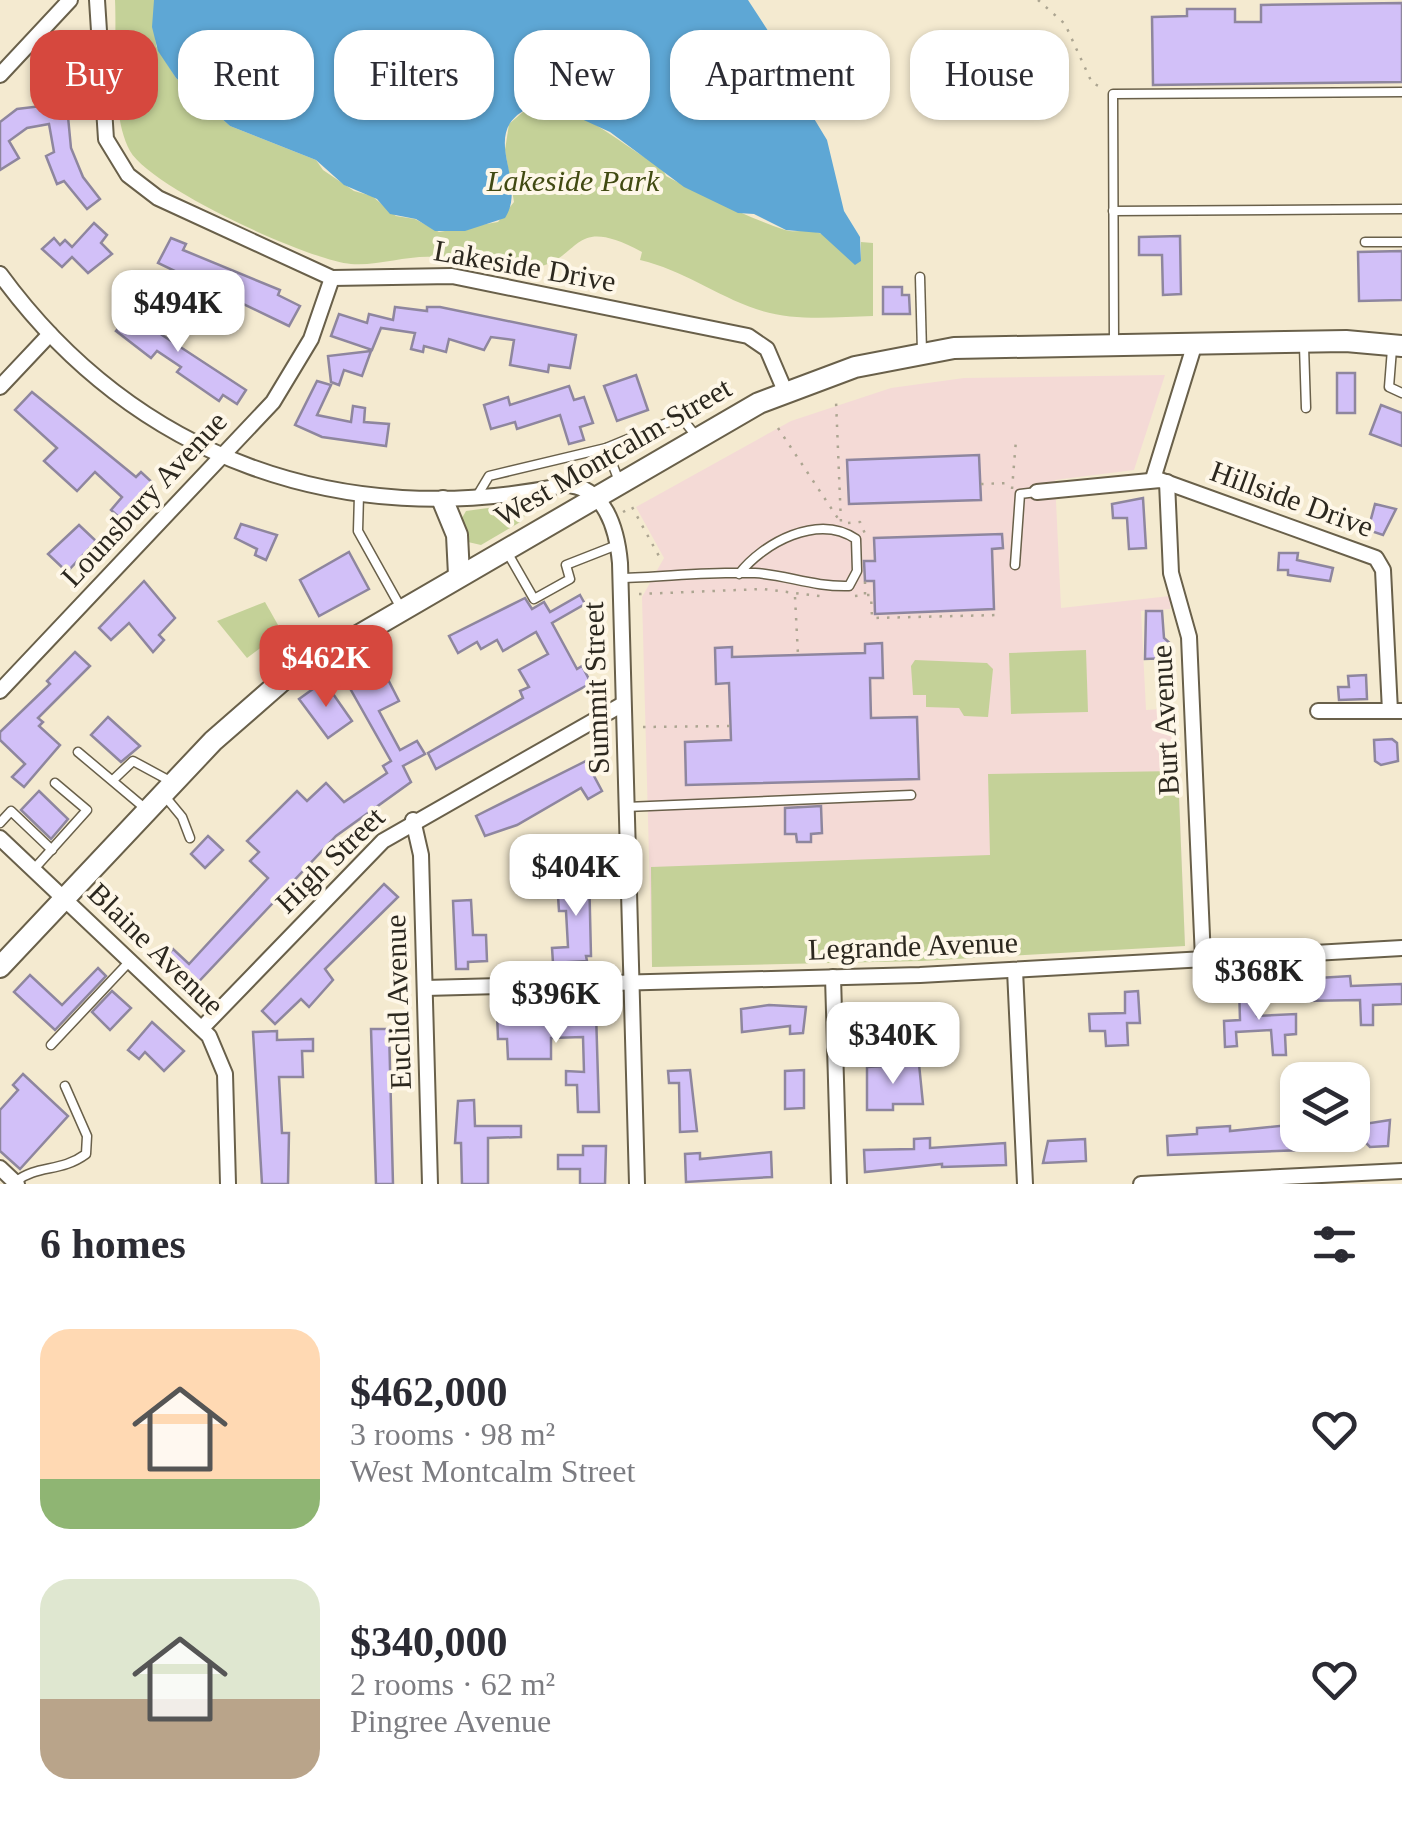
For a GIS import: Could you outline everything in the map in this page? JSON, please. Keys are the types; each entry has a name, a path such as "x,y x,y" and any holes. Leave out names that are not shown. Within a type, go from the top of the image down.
{"main road":[{"name":"West Montcalm Street","path":"0,967 168,789 266,693 401,608 696,436 785,391 855,366 922,352 1304,341 1397,345"},
{"path":"443,501 457,535 458,575"}],"street":[{"path":"0,75 70,0"},
{"name":"Lakeside Drive","path":"96,0 102,123 122,169 158,198 332,278 452,276 748,336 766,349 785,391"},
{"path":"0,274 50,334 130,404 222,456 278,477 359,496 474,500 564,485 595,496"},
{"name":"Lounsbury Avenue","path":"0,691 273,402 316,329 332,278"},
{"path":"0,387 50,334"},
{"name":"Burt Avenue","path":"1195,343 1160,480 1171,573 1189,637 1202,959"},
{"name":"Hillside Drive","path":"1037,492 1160,480 1379,560 1384,570 1396,711"},
{"name":"Summit Street","path":"595,496 610,519 618,545 637,1184"},
{"name":"High Street","path":"202,1028 370,852 413,820 624,704"},
{"path":"1318,712 1396,711"},
{"name":"Euclid Avenue","path":"413,820 421,856 430,1184"},
{"name":"Blaine Avenue","path":"3,847 34,869 202,1028 220,1054 225,1074 228,1184"},
{"name":"Legrande Avenue","path":"425,988 1015,970 1402,948"},
{"path":"1015,970 1024,1184"},
{"path":"833,977 839,1184"},
{"path":"0,1168 16,1183"},
{"path":"1140,1184 1402,1171"}],"lane":[{"path":"1114,344 1113,94 1402,92"},
{"path":"1113,212 1402,210"},
{"path":"1365,242 1402,242"},
{"path":"920,278 922,352"},
{"path":"1304,341 1306,408"},
{"path":"1397,345 1388,381 1389,387 1402,393"},
{"path":"474,500 489,476 606,448 682,418 696,436"},
{"path":"606,448 619,481"},
{"path":"1014,565 1020,494 1037,492"},
{"path":"359,496 358,532 401,608"},
{"path":"620,578 739,574 755,573 802,584 848,586 857,571 856,539 844,532 799,532 764,547 739,574"},
{"path":"504,548 534,599 570,579 566,565 618,545"},
{"path":"78,752 148,811"},
{"path":"113,780 134,761 147,764 168,789 190,838"},
{"path":"34,869 87,810 54,783"},
{"path":"626,806 911,795"},
{"path":"0,822 11,811 52,850"},
{"path":"51,1045 130,960"},
{"path":"16,1183 31,1170 55,1171 86,1154 87,1136 65,1086"}],"path":[{"path":"1038,0 1065,24 1092,83 1113,94"},
{"path":"778,428 841,523 836,401"},
{"path":"980,484 1021,483"},
{"path":"618,515 632,507 660,558"},
{"path":"796,595 798,655"},
{"path":"865,595 871,595 872,618 998,615"},
{"path":"643,727 730,726"}],"shaded area":[{"path":"1165,375 1134,470 1055,480 1061,608 1170,596 1170,609 1141,611 1146,710 1176,708 1185,946 652,967 642,597 664,558 636,507 791,421 891,388 964,378"}],"green space":[{"name":"Lakeside Park","path":"115,0 154,0 155,30 115,30"},
{"name":"Lakeside Park","path":"158,49 178,80 178,120 223,120 316,160 323,170 354,191 372,196 396,216 415,219 439,232 498,222 514,202 505,150 509,124 514,120 586,120 662,167 666,176 754,218 785,230 822,234 861,261 861,242 873,243 873,316 799,317 756,309 640,260 642,252 600,237 587,238 545,265 526,269 435,257 351,264 330,260 232,220 167,184 130,151 120,120 158,120"},
{"path":"517,504 526,513 522,521 481,545 468,542 462,518 466,511"},
{"path":"265,602 282,632 247,658 217,621"},
{"path":"1086,650 1088,712 1011,714 1009,653"},
{"path":"915,660 987,663 993,669 988,717 964,716 959,708 926,707 926,695 913,695 911,666"},
{"path":"1178,771 1185,946 921,961 652,967 651,867 990,855 988,774"}],"water":[{"path":"154,0 748,0 768,30 670,30 670,120 815,120 827,140 844,211 860,237 861,261 855,265 820,233 786,230 684,187 610,132 584,120 650,120 650,30 514,30 514,119 505,141 511,203 505,218 465,231 435,231 416,219 390,214 377,199 344,185 316,160 223,120 314,120 314,30 178,30 178,80 158,51 158,30 152,27"}],"building":[{"path":"1402,3 1402,82 1153,85 1152,17 1187,16 1187,9 1235,9 1235,22 1261,22 1261,5"},
{"path":"30,107 30,120 68,120 71,148 83,177 100,199 87,209 64,181 57,184 46,156 54,152 49,124 27,128 9,141 19,158 0,170 0,122 17,109"},
{"path":"94,223 107,235 101,243 112,254 88,273 72,257 62,267 42,249 54,238 60,245 65,240 72,247"},
{"path":"1180,236 1181,294 1163,295 1162,255 1139,255 1139,237"},
{"path":"171,238 186,244 183,250 280,290 278,295 300,306 289,326 158,263"},
{"path":"1402,251 1402,300 1359,301 1358,252"},
{"path":"883,287 902,287 902,295 909,295 910,314 883,314"},
{"path":"170,301 181,310 162,335 246,390 237,404 223,395 219,401 177,372 181,367 157,351 151,358 116,331 132,312 151,329"},
{"path":"395,307 427,311 427,307 440,307 576,335 570,368 549,365 548,372 510,365 514,340 491,337 484,350 449,339 446,352 424,346 423,352 411,349 415,333 381,328 372,350 331,336 339,314 367,323 369,314 393,320"},
{"path":"371,351 362,376 344,370 339,385 331,382 328,356"},
{"path":"1337,373 1355,373 1355,413 1337,413"},
{"path":"636,375 648,410 617,421 604,386"},
{"path":"317,381 331,385 317,415 351,422 353,406 365,408 364,422 389,424 386,446 322,437 295,425"},
{"path":"569,386 574,400 584,397 593,423 580,427 584,440 569,444 560,415 517,429 515,422 491,429 484,405 508,397 510,405"},
{"path":"32,392 136,477 141,472 155,485 121,519 111,510 122,497 95,472 77,491 44,461 57,448 15,410"},
{"path":"1381,405 1402,413 1402,446 1370,434"},
{"path":"979,455 981,500 849,504 847,460"},
{"path":"1143,498 1146,548 1129,549 1127,518 1113,518 1112,504"},
{"path":"1375,504 1396,509 1383,535 1368,530"},
{"path":"241,524 277,535 266,560 255,555 257,549 235,538"},
{"path":"79,525 96,541 67,572 48,554"},
{"path":"1002,534 1003,548 992,549 994,609 875,614 874,581 865,581 864,561 875,561 874,538"},
{"path":"349,552 369,589 319,616 300,580"},
{"path":"1279,553 1298,553 1297,560 1333,568 1330,581 1278,570"},
{"path":"144,581 175,618 159,635 164,640 153,652 129,623 111,640 99,628"},
{"path":"580,595 585,604 552,623 577,669 582,666 591,683 436,769 428,753 523,698 520,691 529,687 519,670 548,654 536,632 503,651 497,640 481,649 477,642 458,653 449,636 525,598 532,609 544,602 550,612"},
{"path":"1146,611 1162,611 1164,638 1172,645 1172,658 1145,659"},
{"path":"882,643 883,678 870,678 871,718 917,717 919,779 686,785 685,742 731,740 729,683 716,684 715,648 732,647 732,657 865,653 865,644"},
{"path":"75,652 90,666 38,718 43,722 39,726 60,745 24,787 12,777 25,764 0,740 0,732 50,684 47,681"},
{"path":"377,658 399,701 379,711 400,750 417,741 425,754 403,766 411,782 336,836 188,993 177,982 179,974 163,959 173,949 189,964 268,878 250,861 259,852 247,841 297,791 307,801 326,783 344,802 387,773 383,766 391,761 343,676"},
{"path":"1366,675 1367,699 1339,700 1338,687 1349,687 1348,676"},
{"path":"324,681 352,721 328,738 299,699"},
{"path":"108,717 140,746 121,762 91,735"},
{"path":"1392,739 1397,743 1398,761 1381,765 1375,761 1374,740"},
{"path":"586,761 602,791 588,799 581,788 517,825 485,836 476,816"},
{"path":"39,791 68,819 51,839 21,810"},
{"path":"821,806 822,833 811,834 811,842 797,842 796,834 785,834 785,808"},
{"path":"208,836 223,850 205,868 191,854"},
{"path":"589,872 591,956 586,956 587,961 553,963 552,948 568,947 566,911 559,911 558,896 564,896 563,873"},
{"path":"384,884 398,897 325,969 333,980 309,1007 301,999 275,1024 262,1011"},
{"path":"471,900 473,935 486,935 487,961 468,962 468,969 456,969 453,901"},
{"path":"98,968 106,976 55,1030 14,992 30,975 62,1005"},
{"path":"1350,976 1351,986 1402,984 1402,1004 1373,1005 1373,1025 1361,1025 1360,1000 1303,1001 1302,979"},
{"path":"1253,984 1257,1016 1296,1014 1296,1034 1285,1035 1286,1055 1273,1055 1271,1030 1236,1032 1237,1046 1225,1047 1224,1021 1240,1020 1239,985"},
{"path":"112,991 131,1008 110,1030 92,1012"},
{"path":"1138,991 1140,1023 1127,1023 1128,1045 1106,1046 1105,1031 1090,1031 1089,1014 1125,1013 1125,992"},
{"path":"769,1005 806,1007 803,1033 790,1034 790,1026 742,1032 741,1009"},
{"path":"857,1007 874,1007 877,1059 862,1059"},
{"path":"596,1012 599,1112 578,1112 577,1085 566,1085 566,1071 584,1072 583,1037 551,1038 551,1059 508,1059 507,1039 498,1039 497,1013"},
{"path":"152,1022 184,1051 164,1071 145,1052 139,1059 128,1050"},
{"path":"371,1029 389,1029 393,1184 376,1184"},
{"path":"277,1031 277,1040 313,1039 313,1051 302,1051 303,1077 279,1077 282,1133 289,1133 288,1184 262,1184 253,1032"},
{"path":"919,1064 923,1104 893,1104 893,1110 867,1110 867,1067"},
{"path":"690,1070 697,1131 680,1132 679,1083 669,1083 668,1071"},
{"path":"804,1070 804,1108 785,1109 785,1071"},
{"path":"23,1074 68,1116 20,1169 0,1151 0,1110 18,1090 13,1085"},
{"path":"474,1100 475,1126 521,1126 521,1137 488,1138 488,1184 462,1184 461,1143 455,1143 458,1101"},
{"path":"1390,1120 1388,1146 1370,1147 1370,1123"},
{"path":"1230,1126 1230,1131 1280,1126 1280,1151 1168,1155 1167,1136 1197,1134 1197,1128"},
{"path":"930,1138 930,1148 1005,1143 1006,1165 942,1164 865,1172 864,1150 914,1149 914,1139"},
{"path":"1085,1139 1086,1161 1043,1163 1048,1141"},
{"path":"583,1146 606,1146 605,1184 580,1184 580,1169 558,1169 558,1155 583,1155"},
{"path":"771,1152 772,1177 686,1182 685,1154 700,1153 700,1159"}]}
